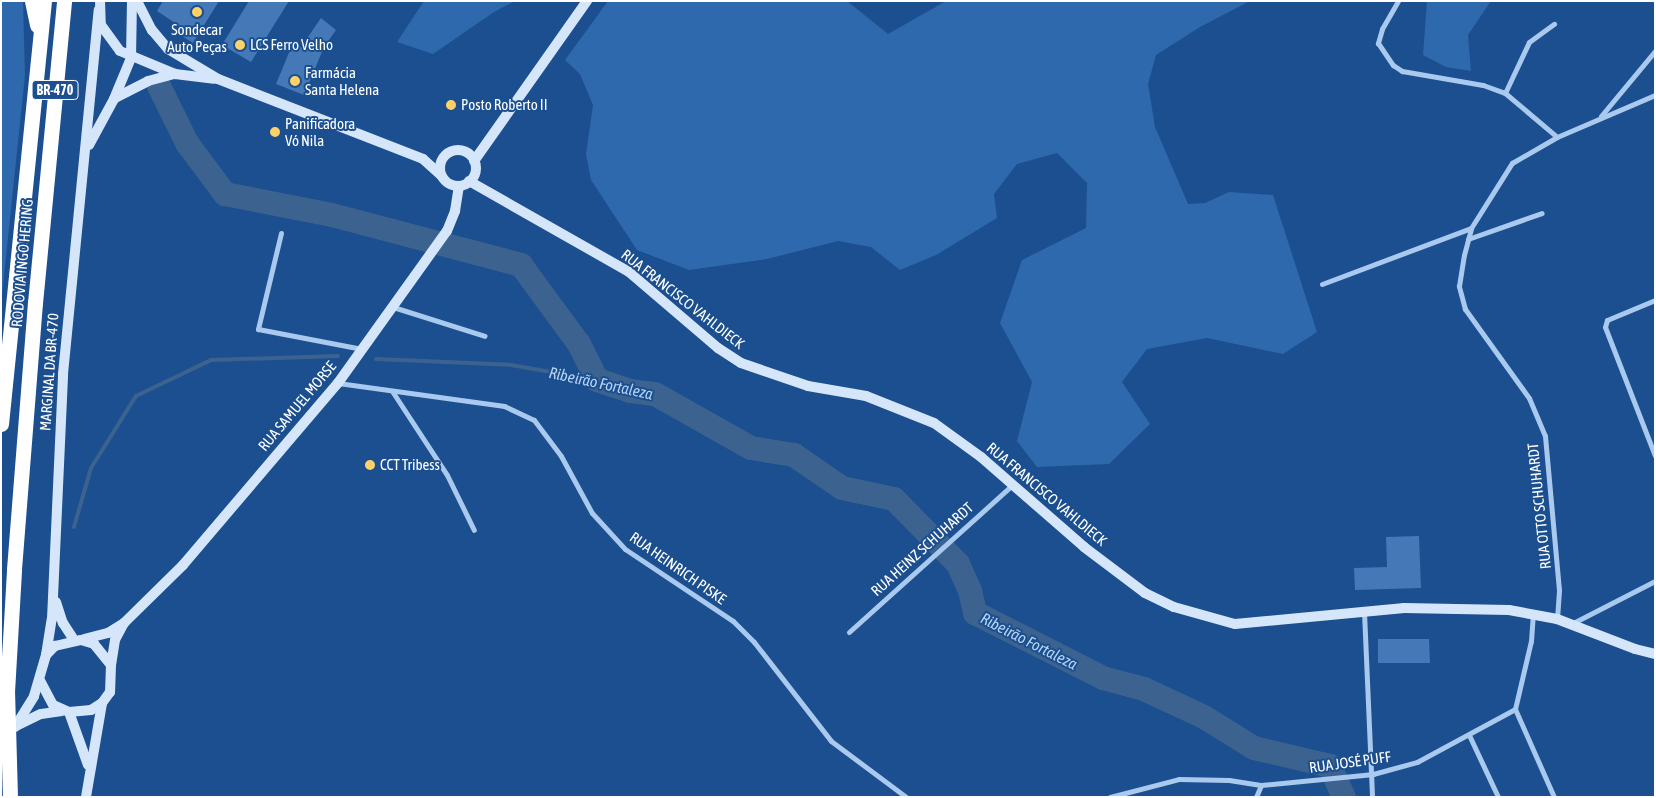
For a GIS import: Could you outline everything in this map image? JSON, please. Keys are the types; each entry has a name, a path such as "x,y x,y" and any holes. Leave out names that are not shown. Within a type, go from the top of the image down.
{"highway":[{"path":"32,1 40,39"},
{"name":"RODOVIA INGO HERING","path":"1,424 44,1"},
{"name":"RODOVIA INGO HERING","path":"10,797 6,692 35,303 64,1"}],"main road":[{"name":"MARGINAL DA BR-470","path":"83,160 92,138 114,99 131,58 132,1"},
{"path":"137,1 152,30 168,48 218,80 423,159 442,176 459,186 469,181 475,172 474,161 464,151"},
{"path":"474,161 587,1"},
{"name":"MARGINAL DA BR-470","path":"46,655 50,640 54,586 63,374 83,160 100,6"},
{"path":"100,6 101,26 109,40 131,58 175,74 218,80"},
{"path":"114,99 142,84 175,74"},
{"path":"423,159 445,155 454,150 464,151 488,142"},
{"path":"442,176 440,163 445,155"},
{"name":"RUA FRANCISCO VAHLDIECK","path":"469,181 629,272 718,348 741,363 808,386 866,396 926,420 959,440 1145,593 1200,616 1236,624 1364,612 1457,607 1533,614 1557,619 1635,649 1655,654"},
{"name":"RUA SAMUEL MORSE","path":"78,640 108,634 124,623 183,565 338,383 447,230 455,211 459,186"},
{"name":"MARGINAL DA BR-470","path":"54,586 63,623 78,640"},
{"name":"RUA SAMUEL MORSE","path":"111,665 115,640 124,623"},
{"path":"86,797 88,768 102,703 111,685 111,665 94,644 78,640 55,646 46,655 40,668 40,681 52,705 67,712 88,768"},
{"path":"40,681 15,727 41,714 91,710 102,703"}],"street":[{"path":"1398,1 1382,29 1378,43 1393,65 1402,71 1483,85 1505,93 1557,137"},
{"path":"1505,93 1528,42 1554,24"},
{"name":"RUA OTTO SCHUHARDT","path":"1557,619 1559,590 1545,436 1529,398 1466,310 1459,286 1471,228 1512,163 1557,137 1599,118 1655,51"},
{"path":"1599,118 1655,95"},
{"path":"1468,239 1542,213"},
{"path":"1322,284 1471,228"},
{"path":"281,233 258,329 362,349"},
{"path":"1655,300 1607,320 1605,327 1655,456"},
{"path":"393,307 485,336"},
{"name":"RUA HEINRICH PISKE","path":"338,383 504,406 534,420 561,456 592,513 625,549 733,621 754,642 831,741 906,797"},
{"path":"392,391 447,474 474,530"},
{"name":"RUA HEINZ SCHUHARDT","path":"849,632 1012,485"},
{"path":"1572,624 1655,581"},
{"path":"1364,612 1372,797"},
{"path":"1533,614 1531,641 1515,709 1554,797"},
{"name":"RUA JOSÉ PUFF","path":"1110,797 1179,779 1229,780 1261,785 1372,774 1417,762 1515,709"},
{"path":"1469,735 1498,797"},
{"path":"1256,797 1261,785"}],"shaded area":[{"path":"1,1 23,1 25,75 1,305"},
{"path":"424,1 515,1 494,12 433,54 397,42"},
{"path":"608,1 847,1 888,34 946,1 1250,1 1200,27 1156,55 1148,84 1155,127 1188,204 1205,203 1229,192 1273,195 1317,332 1283,354 1207,338 1147,349 1122,382 1150,424 1109,464 1037,467 1017,441 1032,382 1000,323 1022,260 1086,228 1087,183 1057,153 1017,164 994,194 997,218 936,255 900,270 871,247 838,241 767,259 689,270 637,250 591,180 586,154 593,105 580,74 565,60"},
{"path":"1427,1 1491,1 1468,35 1471,71 1446,67 1423,55"}],"building":[{"name":"Sondecar Auto Peças","path":"163,1 219,1 193,43 171,29 175,23 157,11"},
{"path":"249,1 289,1 251,62 222,45"},
{"path":"321,18 336,30 324,47 304,95 276,84 293,43 301,47"},
{"path":"1419,536 1421,588 1355,590 1354,568 1387,567 1386,537"},
{"path":"1378,639 1429,639 1430,663 1378,663"}],"waterway":[{"name":"Ribeirão Fortaleza","path":"159,86 187,143 225,194 332,215 521,265 579,344 597,380 630,391 655,394 751,448 794,455 842,488 894,499 958,564 970,591 975,613 1103,678 1144,689 1204,717 1254,748 1330,766 1344,797"},
{"name":"Ribeirão Fortaleza","path":"74,527 91,468 136,396 211,360 338,356"},
{"name":"Ribeirão Fortaleza","path":"376,359 511,365 597,380"}],"place":[{"name":"Sondecar Auto Peças","path":"197,12"},
{"name":"LCS Ferro Velho","path":"240,45"},
{"name":"Farmácia Santa Helena","path":"295,81"},
{"name":"Posto Roberto II","path":"451,105"},
{"name":"Panificadora Vó Nila","path":"275,132"},
{"name":"CCT Tribess","path":"370,465"}]}
